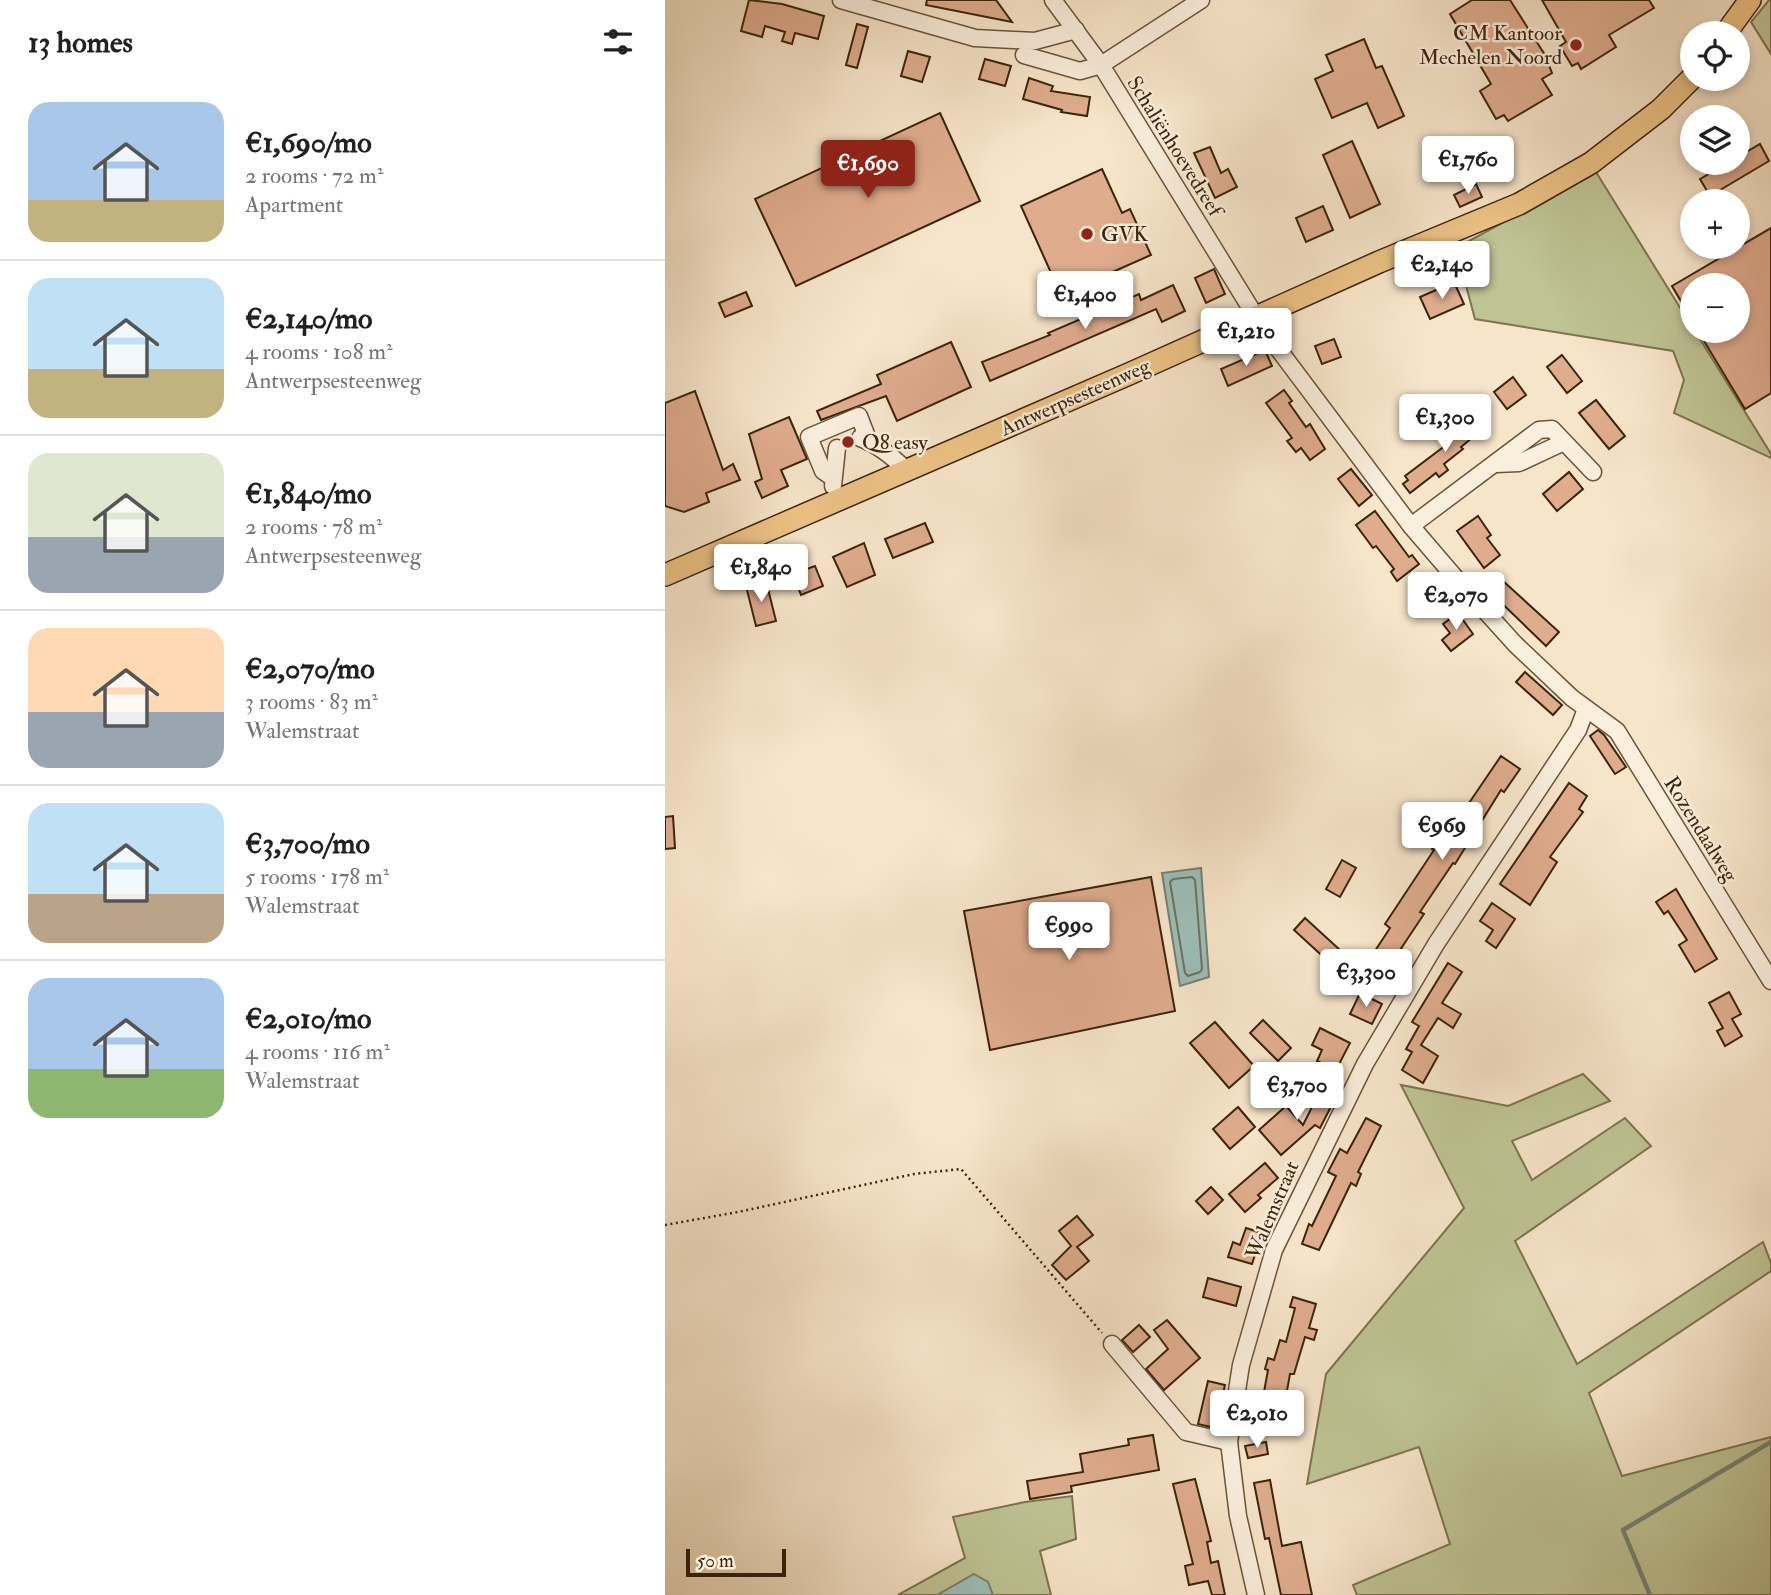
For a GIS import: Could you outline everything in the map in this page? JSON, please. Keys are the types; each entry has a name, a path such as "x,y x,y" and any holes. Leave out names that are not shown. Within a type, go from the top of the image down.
{"main road":[{"path":"1735,21 1750,0"},
{"name":"Antwerpsesteenweg","path":"665,575 1519,204 1591,163 1661,109 1680,90"}],"street":[{"path":"841,0 975,38 1035,41 1076,30"},
{"name":"Schaliënhoevedreef","path":"1053,0 1101,65 1257,317"},
{"path":"1024,55 1080,71 1101,65 1201,0"},
{"path":"1257,317 1411,526 1515,644 1586,709"},
{"path":"833,478 823,471 809,437 859,416 864,440 893,457 906,471"},
{"path":"1411,526 1496,464 1518,463 1564,442 1593,472"},
{"path":"834,502 833,478 837,448"},
{"name":"Rozendaalweg","path":"1586,709 1616,731 1771,981"},
{"name":"Walemstraat","path":"1255,1595 1238,1516 1229,1442 1241,1365 1274,1250 1379,1040 1436,944 1578,730 1586,709"},
{"path":"1112,1344 1186,1432 1229,1442"}],"path":[{"path":"665,1225 913,1174 961,1169 1112,1344"}],"green space":[{"path":"1771,0 1771,54 1751,22"},
{"path":"1596,172 1680,308 1680,343 1702,343 1771,458 1674,413 1684,380 1673,351 1475,319 1456,248"},
{"path":"1583,1074 1610,1101 1512,1141 1532,1180 1625,1118 1651,1146 1515,1241 1577,1364 1763,1242 1771,1263 1771,1271 1589,1393 1622,1476 1771,1437 1771,1595 1357,1595 1353,1585 1450,1544 1419,1447 1307,1484 1326,1374 1464,1208 1401,1085 1508,1106"},
{"path":"1072,1496 1076,1539 1040,1551 1051,1595 898,1595 965,1558 953,1517 1025,1502"}],"water":[{"path":"1201,868 1209,977 1180,986 1162,873"},
{"path":"974,1574 988,1582 993,1595 937,1595"}],"building":[{"path":"749,0 782,4 824,16 818,39 795,33 792,44 782,41 785,32 765,26 762,37 741,31"},
{"path":"927,0 996,0 1012,22 926,5"},
{"path":"1472,0 1510,0 1545,55 1552,73 1542,79 1552,95 1508,121 1504,115 1496,119 1480,91 1491,84 1450,14"},
{"path":"1542,0 1649,0 1654,8 1609,35 1616,47 1581,69 1578,63 1572,66 1560,46 1566,42"},
{"path":"857,24 868,27 857,68 846,65"},
{"path":"1364,39 1376,68 1382,66 1404,116 1378,128 1367,103 1332,118 1315,79 1333,71 1326,55"},
{"path":"908,51 930,57 922,82 901,76"},
{"path":"985,59 1011,66 1005,86 979,79"},
{"path":"1029,78 1053,86 1051,91 1090,97 1087,116 1061,112 1062,110 1023,99"},
{"path":"940,113 980,201 796,286 755,199"},
{"path":"1352,141 1380,204 1350,218 1323,155"},
{"path":"1760,144 1769,161 1750,172 1750,150"},
{"path":"1210,147 1221,173 1228,169 1237,187 1215,198 1194,153"},
{"name":"GVK","path":"1102,169 1122,213 1130,209 1151,255 1061,295 1021,206"},
{"path":"1707,175 1745,175 1722,189 1706,189 1700,179"},
{"path":"1476,184 1482,197 1460,207 1454,195"},
{"path":"1323,206 1333,230 1306,242 1296,218"},
{"path":"1771,228 1771,393 1745,409 1705,343 1750,343 1750,273 1694,273 1718,259 1750,259 1750,240"},
{"path":"1214,269 1225,294 1206,303 1195,278"},
{"path":"1680,281 1680,300 1672,286"},
{"path":"1454,282 1464,304 1430,319 1420,297"},
{"path":"1173,285 1185,311 1162,322 1156,309 990,381 982,362 1050,335 1048,333 1139,294 1141,300"},
{"path":"746,292 752,306 725,317 719,303"},
{"path":"1334,339 1341,357 1322,364 1315,346"},
{"path":"951,342 971,387 897,421 886,396 821,420 817,411 881,384 877,375"},
{"path":"1265,350 1272,366 1228,386 1221,369"},
{"path":"1562,355 1582,381 1567,393 1547,367"},
{"path":"1513,377 1526,395 1507,409 1494,392"},
{"path":"1284,390 1292,401 1289,403 1306,427 1310,424 1325,449 1310,460 1301,448 1296,452 1287,441 1292,438 1266,403"},
{"path":"695,391 723,470 733,464 740,480 706,493 709,502 684,512 665,506 665,403"},
{"path":"1596,400 1625,436 1609,449 1579,413"},
{"path":"789,417 807,459 781,470 788,486 762,498 755,482 762,479 749,434"},
{"path":"1472,417 1476,421 1481,418 1490,430 1482,436 1479,432 1461,447 1463,449 1444,464 1448,470 1439,477 1436,473 1410,493 1403,484 1408,480 1405,476 1446,445 1450,441 1447,437"},
{"path":"1351,469 1372,495 1359,506 1338,479"},
{"path":"1569,472 1583,489 1557,511 1543,494"},
{"path":"1375,511 1409,557 1412,555 1419,564 1397,581 1391,572 1394,569 1376,546 1373,548 1356,525"},
{"path":"1478,516 1491,535 1487,538 1500,555 1484,568 1457,531"},
{"path":"925,523 933,542 893,558 885,539"},
{"path":"864,543 875,575 847,587 833,557"},
{"path":"815,566 823,586 801,595 793,574"},
{"path":"766,581 776,621 756,626 746,586"},
{"path":"1503,581 1559,632 1546,646 1491,593"},
{"path":"1458,613 1473,634 1451,651 1442,640 1450,633 1443,624"},
{"path":"1525,672 1562,705 1553,715 1516,682"},
{"path":"1598,730 1626,767 1615,774 1590,736"},
{"path":"1501,756 1520,769 1504,792 1501,790 1455,864 1453,863 1420,912 1424,914 1388,968 1371,957 1390,928 1385,924 1434,850 1432,849 1449,822 1454,825"},
{"path":"1569,783 1587,796 1579,809 1583,812 1550,857 1557,862 1530,905 1500,884"},
{"path":"673,816 675,848 665,849 665,817"},
{"path":"1342,860 1356,868 1340,897 1326,889"},
{"path":"1151,877 1175,1011 990,1050 964,911"},
{"path":"1676,889 1717,959 1695,972 1679,945 1687,940 1668,911 1664,914 1656,902"},
{"path":"1492,903 1515,919 1496,948 1486,941 1493,930 1480,921"},
{"path":"1305,918 1352,961 1341,973 1294,930"},
{"path":"1448,963 1462,972 1442,1003 1461,1014 1453,1028 1438,1018 1421,1045 1438,1056 1423,1083 1402,1070 1412,1052 1406,1049 1419,1026 1412,1022"},
{"path":"1729,992 1741,1014 1732,1019 1742,1036 1725,1046 1717,1031 1723,1028 1709,1003"},
{"path":"1360,993 1382,1004 1372,1024 1350,1014"},
{"path":"1263,1020 1291,1048 1278,1061 1250,1033"},
{"path":"1215,1022 1254,1066 1229,1088 1190,1043"},
{"path":"1320,1028 1350,1043 1336,1070 1317,1061 1322,1050 1312,1045"},
{"path":"1323,1085 1338,1093 1320,1128 1315,1125 1281,1155 1259,1130 1286,1106 1303,1125"},
{"path":"1238,1107 1255,1127 1230,1149 1213,1129"},
{"path":"1366,1118 1381,1126 1358,1172 1361,1174 1356,1186 1351,1183 1319,1250 1302,1244 1309,1224 1312,1226 1336,1176 1328,1172 1340,1149 1347,1153"},
{"path":"1265,1163 1278,1178 1258,1195 1261,1198 1245,1212 1229,1194"},
{"path":"1211,1187 1223,1200 1208,1214 1196,1201"},
{"path":"1077,1216 1093,1235 1077,1247 1089,1261 1066,1280 1052,1265 1071,1246 1059,1231"},
{"path":"1246,1228 1262,1233 1252,1264 1228,1257 1233,1242 1240,1245"},
{"path":"1208,1278 1241,1287 1236,1306 1203,1297"},
{"path":"1293,1297 1316,1304 1309,1328 1317,1330 1314,1340 1305,1337 1294,1374 1290,1374 1282,1418 1260,1414 1268,1358 1274,1360 1280,1340 1286,1342 1295,1308 1290,1307"},
{"path":"1167,1320 1200,1358 1164,1390 1146,1369 1168,1349 1154,1330"},
{"path":"1139,1325 1150,1337 1133,1352 1122,1340"},
{"path":"1208,1381 1225,1385 1215,1428 1198,1424"},
{"path":"1153,1435 1159,1470 1071,1486 1072,1492 1030,1499 1027,1481 1083,1472 1080,1454 1129,1445 1128,1439"},
{"path":"1266,1442 1268,1454 1248,1458 1245,1446"},
{"path":"1195,1479 1211,1541 1207,1542 1211,1563 1218,1561 1225,1595 1212,1595 1208,1581 1189,1585 1185,1566 1193,1564 1173,1484"},
{"path":"1270,1480 1282,1546 1301,1542 1312,1595 1281,1595 1269,1538 1265,1539 1254,1483"}],"waterway":[{"path":"1650,1595 1623,1530 1771,1442"}],"place":[{"name":"CM Kantoor Mechelen Noord","path":"1576,45"},
{"name":"GVK","path":"1087,234"},
{"name":"Q8 easy","path":"848,442"}]}
